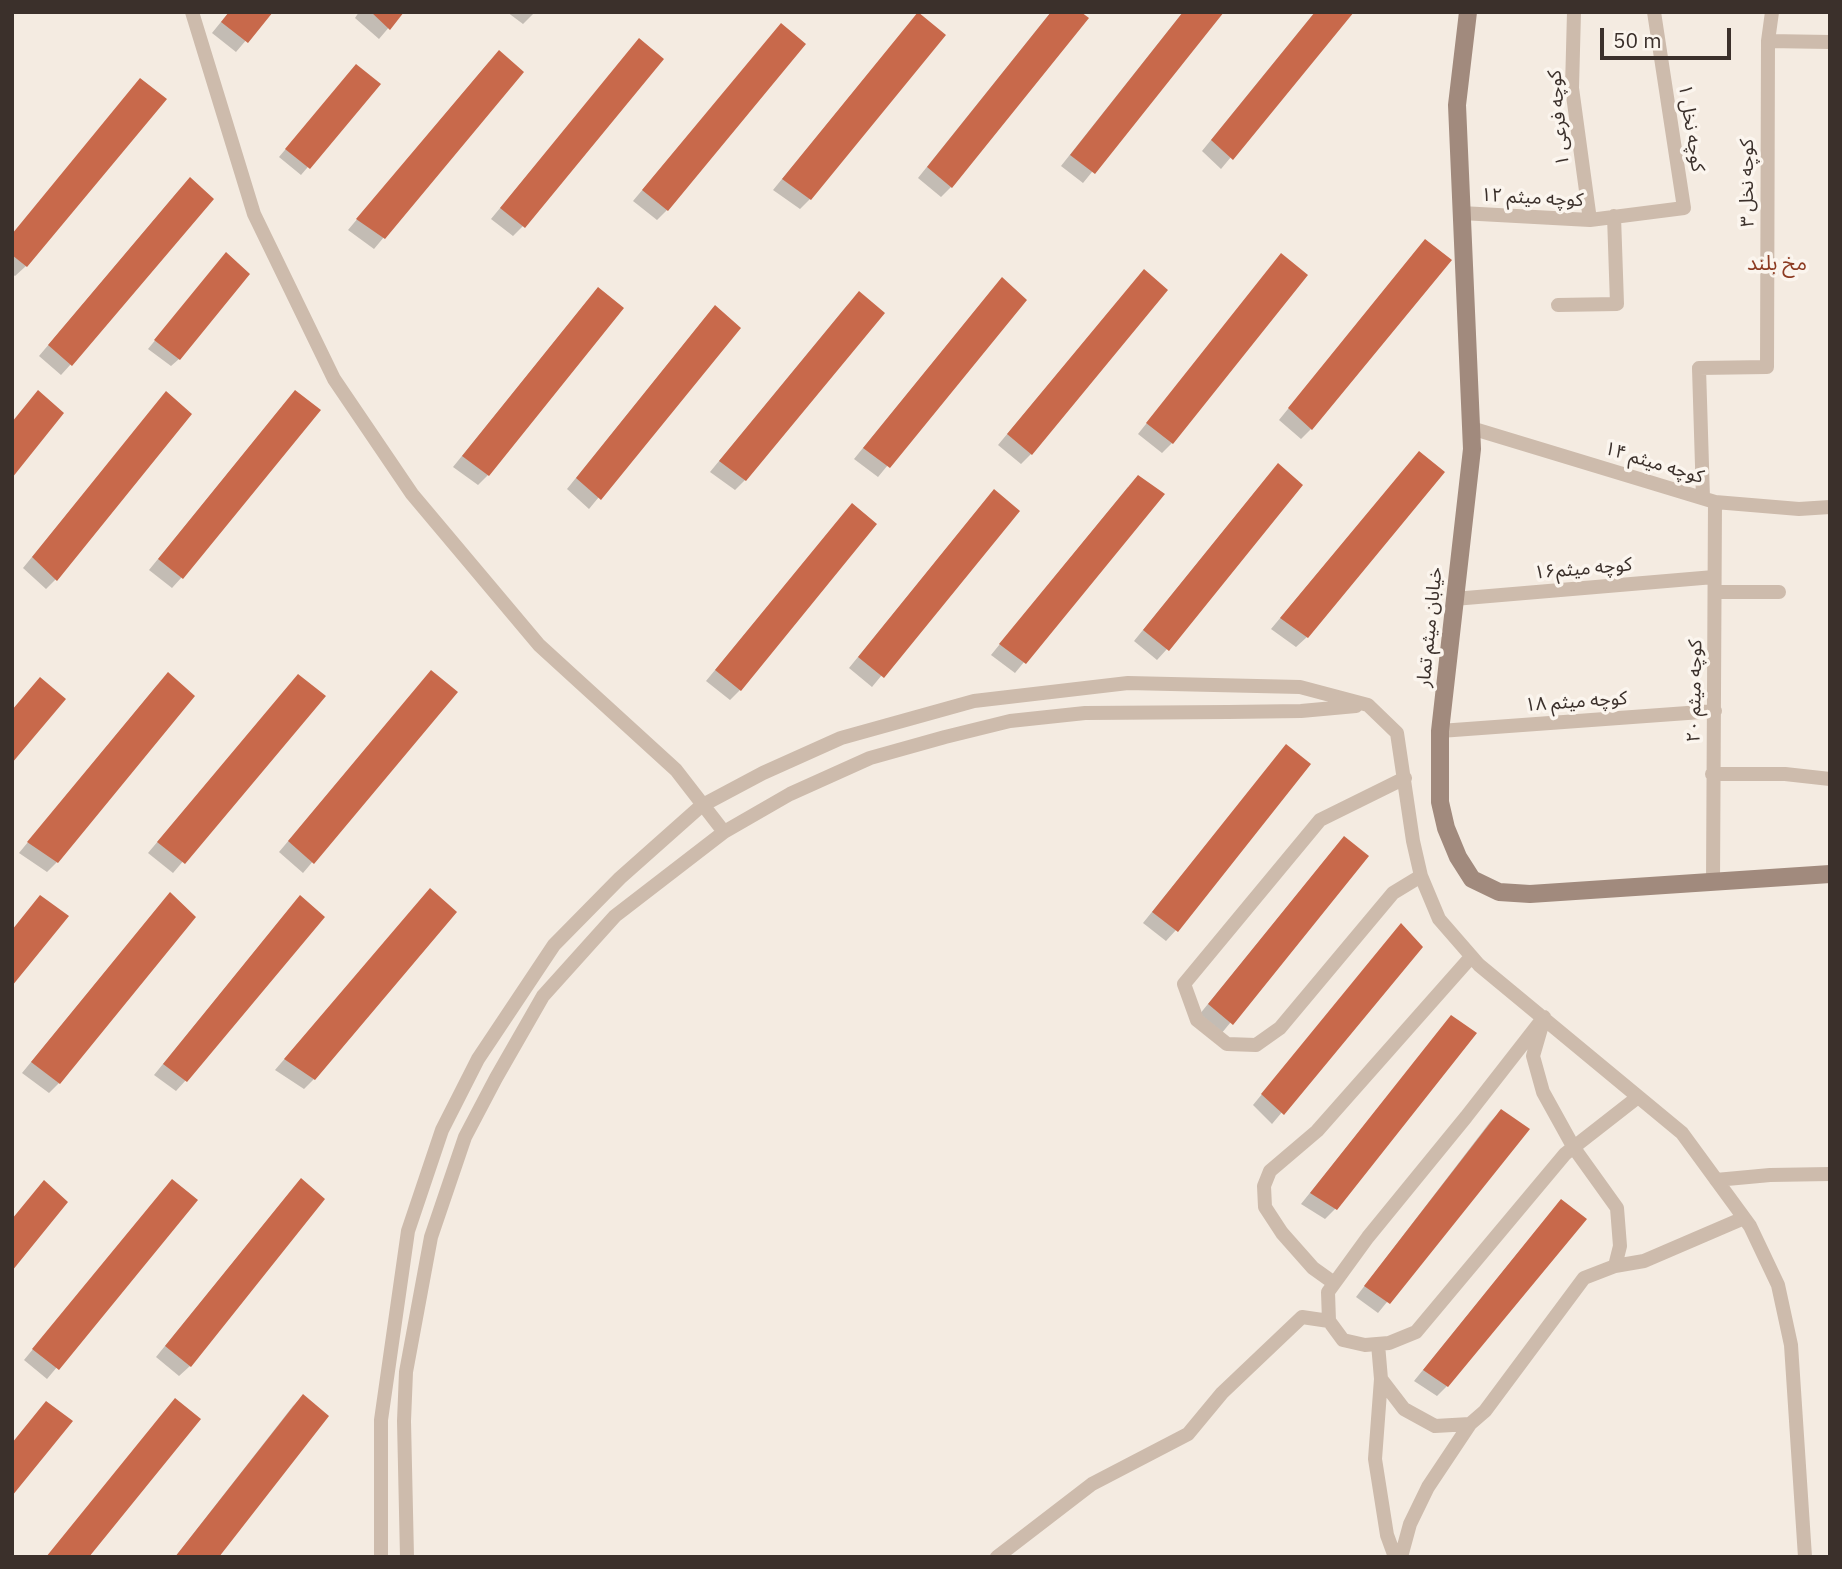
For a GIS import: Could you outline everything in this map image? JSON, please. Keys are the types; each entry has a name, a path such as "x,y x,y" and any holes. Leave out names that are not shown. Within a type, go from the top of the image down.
{"street":[{"path":"192,12 254,214 334,379 412,494 539,645 676,770 701,806 724,832"},
{"name":"خیابان میثم تمار","path":"1468,12 1457,105 1472,449 1440,731 1440,802 1446,828 1458,857 1472,879 1499,892 1530,894 1830,874"},
{"name":"کوچه فرعی ۱","path":"1574,12 1572,88 1590,220"},
{"name":"کوچه نخل ۱","path":"1654,12 1684,208"},
{"name":"کوچه نخل ۳","path":"1709,500 1699,368 1767,367 1768,41 1772,12"},
{"path":"1768,41 1830,42"},
{"name":"کوچه میثم ۱۲","path":"1461,213 1590,220 1684,208"},
{"path":"1558,305 1617,304 1614,216"},
{"name":"کوچه میثم ۱۴","path":"1471,428 1709,500 1799,509 1830,506"},
{"name":"کوچه میثم ۲۰","path":"1709,500 1715,585 1713,882"},
{"name":"کوچه میثم۱۶","path":"1454,599 1715,585 1779,592"},
{"path":"380,1557 381,1420 408,1231 442,1130 478,1059 554,945 620,878 701,806 763,773 841,738 974,701 1128,683 1300,687 1368,705 1397,733 1413,841 1421,876 1439,919 1471,957 1682,1133 1750,1226 1778,1285 1791,1346 1805,1557"},
{"path":"407,1557 404,1421 406,1372 431,1237 465,1137 496,1078 544,996 615,916 724,832 790,794 870,758 1010,721 1085,713 1289,711 1368,705"},
{"name":"کوچه میثم ۱۸","path":"1440,731 1715,711"},
{"path":"1712,774 1785,774 1830,779"},
{"path":"1405,778 1320,820 1185,984 1197,1020 1227,1044 1256,1045 1280,1028 1393,893 1421,876"},
{"path":"1334,1283 1313,1268 1282,1233 1265,1207 1264,1186 1270,1171 1317,1131 1471,957"},
{"path":"1544,1017 1534,1056 1543,1092 1574,1148 1617,1208 1620,1246 1615,1266"},
{"path":"1544,1017 1367,1237 1328,1292 1329,1321 1343,1340 1365,1345 1389,1343 1416,1332 1565,1154 1638,1097"},
{"path":"442,1130 465,1137"},
{"path":"1716,1180 1769,1175 1830,1174"},
{"path":"1401,1557 1410,1524 1428,1487 1470,1424 1485,1411 1584,1278 1615,1266 1644,1261 1744,1218"},
{"path":"997,1557 1092,1484 1188,1434 1222,1393 1301,1317 1329,1321"},
{"path":"1378,1344 1381,1380 1375,1459 1387,1535 1395,1557"},
{"path":"1381,1380 1404,1409 1435,1426 1470,1424"},
{"path":"381,1420 404,1421"}],"building":[{"path":"229,12 273,12 248,43 221,22"},
{"path":"371,12 404,12 390,30"},
{"path":"918,12 946,35 811,200 782,179"},
{"path":"1051,12 1081,12 1089,18 952,188 927,167"},
{"path":"1183,12 1224,12 1095,174 1070,155"},
{"path":"1315,12 1354,12 1233,160 1211,140"},
{"path":"781,23 806,44 668,211 642,190"},
{"path":"639,38 664,59 525,228 500,208"},
{"path":"499,50 524,72 385,239 356,219"},
{"path":"356,64 381,84 310,169 285,149"},
{"path":"140,78 167,99 27,267 12,255 12,234"},
{"path":"190,177 214,199 72,366 48,345"},
{"path":"1425,239 1452,260 1312,430 1288,408"},
{"path":"226,252 250,274 180,360 154,340"},
{"path":"1281,253 1308,275 1173,444 1146,423"},
{"path":"1144,269 1168,290 1032,455 1007,434"},
{"path":"1002,277 1027,300 890,468 863,448"},
{"path":"598,287 624,308 489,476 462,456"},
{"path":"859,291 885,313 746,481 719,461"},
{"path":"715,305 741,328 601,500 576,478"},
{"path":"38,390 64,413 12,478 12,422"},
{"path":"295,390 321,410 183,579 158,559"},
{"path":"166,391 192,414 57,581 32,557"},
{"path":"1419,451 1445,472 1308,638 1280,618"},
{"path":"1278,463 1303,485 1169,651 1143,630"},
{"path":"1138,475 1165,494 1026,664 999,644"},
{"path":"994,489 1020,511 884,678 858,657"},
{"path":"852,503 877,524 741,691 715,670"},
{"path":"431,670 458,692 314,864 288,841"},
{"path":"168,672 195,696 58,863 27,842"},
{"path":"298,674 326,696 185,864 157,842"},
{"path":"40,677 66,699 12,763 12,710"},
{"path":"1286,744 1311,764 1178,932 1152,912"},
{"path":"1344,836 1369,856 1233,1025 1208,1004"},
{"path":"430,888 457,912 315,1080 284,1059"},
{"path":"170,892 196,917 60,1084 31,1062"},
{"path":"40,895 69,916 12,986 12,930"},
{"path":"300,895 325,917 187,1082 163,1064"},
{"path":"1401,923 1423,947 1284,1115 1261,1094"},
{"path":"1451,1015 1477,1033 1337,1210 1310,1193"},
{"path":"1501,1109 1530,1129 1390,1304 1364,1286"},
{"path":"301,1178 325,1199 191,1367 165,1346"},
{"path":"172,1179 198,1200 59,1370 32,1349"},
{"path":"44,1180 68,1202 12,1271 12,1219"},
{"path":"1561,1199 1587,1219 1448,1387 1423,1370"},
{"path":"303,1394 329,1416 219,1557 175,1557"},
{"path":"175,1398 201,1419 89,1557 46,1557"},
{"path":"46,1401 73,1421 12,1496 12,1443"}],"district":[{"name":"مخ بلند","path":"1777,264"}]}
